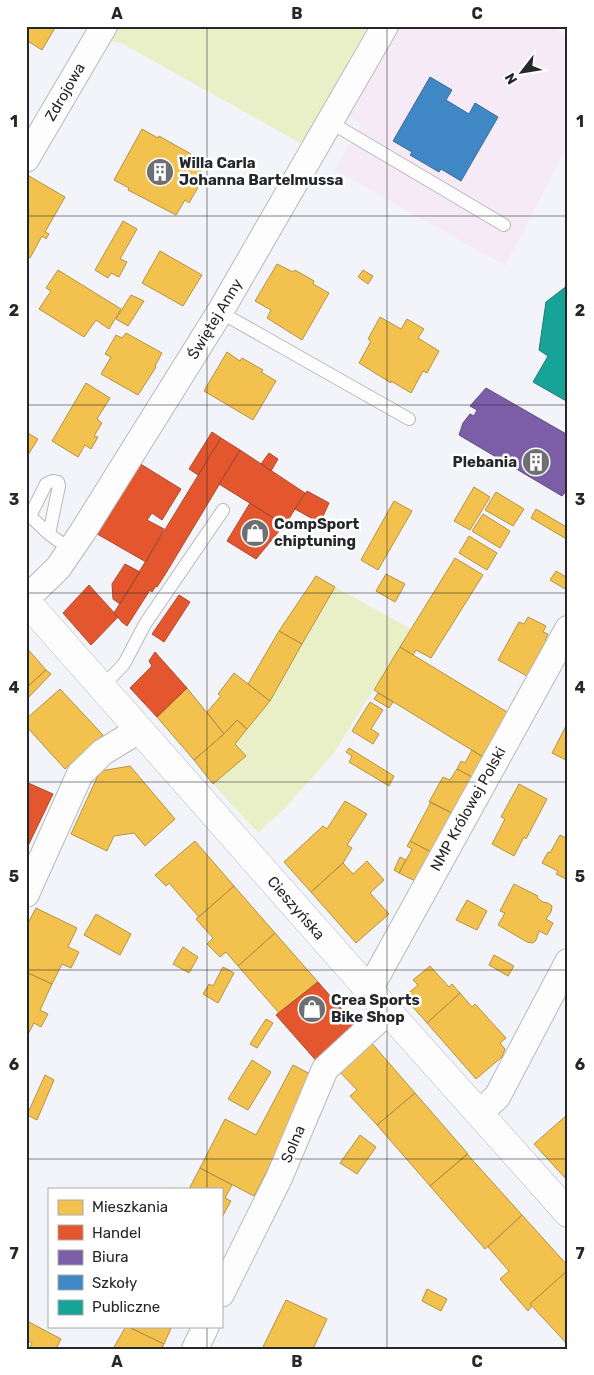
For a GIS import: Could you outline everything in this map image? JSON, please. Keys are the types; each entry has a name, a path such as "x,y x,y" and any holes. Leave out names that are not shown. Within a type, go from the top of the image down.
{"street":[{"name":"Zdrojowa","path":"26,159 104,26"},
{"name":"Świętej Anny","path":"26,600 58,568 71,550 220,312 385,26"},
{"name":"Cieszyńska","path":"26,600 368,990 568,1213"},
{"name":"NMP Królowej Polski","path":"368,990 568,629"},
{"path":"29,881 80,774 103,752 139,730"},
{"path":"479,1113 497,1097 568,962"},
{"name":"Solna","path":"222,1292 278,1178 325,1069 388,1011"},
{"path":"195,1349 205,1328"}],"lane":[{"path":"330,122 504,225"},
{"path":"220,312 409,419"},
{"path":"102,687 117,674 124,664 145,624 224,510"},
{"path":"49,534 71,550"}],"shaded area":[{"path":"397,26 550,26 568,36 568,145 505,266 335,170 361,124 347,115"}],"green space":[{"path":"117,26 368,26 302,144 123,44 109,40"},
{"path":"335,587 411,629 334,753 287,806 258,833 213,784 246,756 235,744 270,701"}],"building: Mieszkania":[{"path":"26,26 56,26 42,50 26,40"},
{"name":"Willa Carla Johanna Bartelmussa","path":"142,129 158,138 159,136 205,164 196,179 201,182 189,203 185,200 176,215 128,190 129,188 114,180"},
{"path":"29,176 65,197 45,232 49,234 46,239 42,236 30,258 26,256 26,181"},
{"path":"123,221 137,229 120,259 127,262 119,277 111,273 108,278 95,270"},
{"path":"160,251 202,275 183,306 142,283"},
{"path":"277,264 293,272 295,270 314,281 313,284 329,293 302,340 267,318 271,310 255,301"},
{"path":"58,270 121,309 109,329 96,320 84,337 39,309 51,291 46,288"},
{"path":"363,270 373,276 368,284 358,277"},
{"path":"131,295 144,301 128,326 116,319"},
{"path":"380,317 401,329 407,319 424,329 418,338 439,351 427,373 423,371 411,393 359,363 371,341 368,339"},
{"path":"126,333 162,353 156,367 138,395 101,374 111,357 105,354 116,335 122,338"},
{"path":"227,352 240,361 242,358 263,370 261,372 276,381 253,420 204,391"},
{"path":"86,383 110,398 97,419 102,423 94,436 98,437 91,449 85,445 78,457 52,441"},
{"path":"26,432 38,439 26,458"},
{"path":"474,487 490,497 470,530 454,521"},
{"path":"496,492 524,509 513,526 485,510"},
{"path":"394,501 412,511 378,570 361,560"},
{"path":"536,509 568,528 568,540 531,518"},
{"path":"483,514 510,531 500,548 472,531"},
{"path":"469,536 497,553 487,570 459,553"},
{"path":"455,558 483,575 431,658 416,650 413,655 400,647"},
{"path":"556,571 568,578 568,585 565,589 550,580"},
{"path":"386,574 405,584 395,602 376,591"},
{"path":"316,576 335,587 302,644 279,631"},
{"path":"528,617 546,626 543,632 548,634 527,676 498,660 519,622 524,624"},
{"path":"279,631 302,644 270,701 248,684"},
{"path":"26,647 46,670 26,688"},
{"path":"400,647 507,712 483,757 374,690"},
{"path":"46,670 51,674 26,700 26,688"},
{"path":"234,673 270,701 247,729 237,720 224,734 207,712 221,696 218,694"},
{"path":"187,688 224,734 194,760 157,717"},
{"path":"60,689 103,735 65,769 26,726 26,719"},
{"path":"378,693 393,702 389,708 374,699"},
{"path":"370,702 383,710 371,729 379,734 373,744 352,731"},
{"path":"237,720 247,729 235,744 246,756 213,784 194,760"},
{"path":"568,722 568,761 552,753"},
{"path":"349,748 394,776 389,786 349,762 352,756 346,752"},
{"path":"472,750 483,757 472,777 457,769 461,761 465,763"},
{"path":"130,766 175,819 145,846 134,833 114,836 107,851 71,834 100,771"},
{"path":"457,769 472,777 452,813 429,802 443,777 450,780"},
{"path":"519,784 547,799 526,839 524,837 514,856 492,844 505,819 501,817"},
{"path":"345,801 367,814 347,845 352,848 343,863 311,892 284,862 323,826 327,829"},
{"path":"431,802 452,813 431,852 410,841"},
{"path":"560,835 568,839 568,880 556,874 558,871 542,863"},
{"path":"195,841 234,886 199,917 169,883 166,886 155,875"},
{"path":"410,841 431,852 415,881 399,873 412,849 407,846"},
{"path":"400,857 406,860 399,873 394,870"},
{"path":"367,861 384,880 370,893 389,914 356,943 311,892 343,863 353,874"},
{"path":"514,884 538,896 537,898 552,906 551,912 546,919 553,923 547,935 539,931 533,943 527,942 498,925 505,913 500,911"},
{"path":"234,886 275,933 238,966 226,952 220,957 207,944 213,938 196,919"},
{"path":"467,900 487,911 477,930 456,920"},
{"path":"36,908 77,928 68,947 79,952 71,968 62,964 52,984 26,972 26,927"},
{"path":"96,914 131,934 120,955 84,935"},
{"path":"275,933 318,982 279,1013 238,966"},
{"path":"183,947 198,957 189,973 173,964"},
{"path":"494,955 514,966 508,976 489,965"},
{"path":"430,966 449,987 452,984 460,993 427,1023 404,997 418,985 413,980"},
{"path":"223,967 234,973 218,1003 203,994 209,984 213,986"},
{"path":"26,972 52,984 40,1010 48,1014 41,1027 34,1023 26,1038"},
{"path":"460,993 472,1007 475,1004 506,1038 500,1043 505,1049 502,1057 476,1079 427,1023"},
{"path":"266,1019 273,1023 257,1048 250,1044"},
{"path":"369,1040 415,1093 377,1125 350,1096 357,1090 337,1069"},
{"path":"252,1060 271,1072 248,1110 228,1099"},
{"path":"293,1065 316,1077 254,1196 200,1168 225,1119 256,1135"},
{"path":"45,1075 54,1080 37,1120 27,1115"},
{"path":"415,1093 468,1154 430,1186 377,1125"},
{"path":"568,1114 568,1181 534,1144"},
{"path":"360,1135 376,1147 357,1174 340,1163"},
{"path":"467,1154 522,1215 485,1249 430,1186"},
{"path":"200,1168 232,1185 225,1198 231,1201 222,1217 222,1188 190,1188"},
{"path":"522,1215 568,1266 568,1270 530,1304 532,1306 528,1311 500,1279 509,1271 488,1247"},
{"path":"568,1270 568,1345 530,1304"},
{"path":"427,1289 447,1299 441,1311 422,1301"},
{"path":"286,1300 327,1319 313,1349 262,1349"},
{"path":"29,1322 61,1339 56,1349 29,1349 32,1343 26,1340 26,1328"},
{"path":"125,1328 130,1328 164,1344 161,1349 113,1349"},
{"path":"131,1328 171,1328 164,1344"}],"building: Handel":[{"path":"212,432 221,438 198,475 189,469"},
{"path":"221,438 240,450 166,573 157,587 152,592 150,590 127,626 114,613"},
{"path":"240,450 305,493 285,525 219,484"},
{"path":"269,453 278,459 271,471 261,464"},
{"path":"134,460 181,489 162,520 152,513 147,520 164,529 146,562 92,531"},
{"path":"307,491 329,503 320,523 295,509"},
{"name":"CompSport chiptuning","path":"250,503 284,525 256,559 227,541"},
{"path":"125,564 140,572 120,604 113,599 112,584"},
{"path":"89,585 118,617 91,645 63,613"},
{"path":"179,595 190,602 164,642 152,634"},
{"path":"155,652 187,688 157,717 130,688 152,666 149,661"},
{"path":"26,782 53,794 26,850"},
{"path":"318,982 359,1029 320,1065 276,1015"}],"building: Biura":[{"name":"Plebania","path":"486,388 568,435 568,489 562,496 459,435 463,423 470,414 474,416 477,410 470,406"}],"building: Szkoły":[{"path":"430,77 452,90 446,100 469,114 475,103 498,117 461,181 441,169 439,172 410,155 412,152 393,141"}],"building: Publiczne":[{"path":"568,285 568,402 533,382 548,356 539,350 546,302"}],"place":[{"name":"Willa Carla Johanna Bartelmussa","path":"160,172"},
{"name":"Plebania","path":"536,462"},
{"name":"CompSport chiptuning","path":"255,533"},
{"name":"Crea Sports Bike Shop","path":"312,1009"}]}
